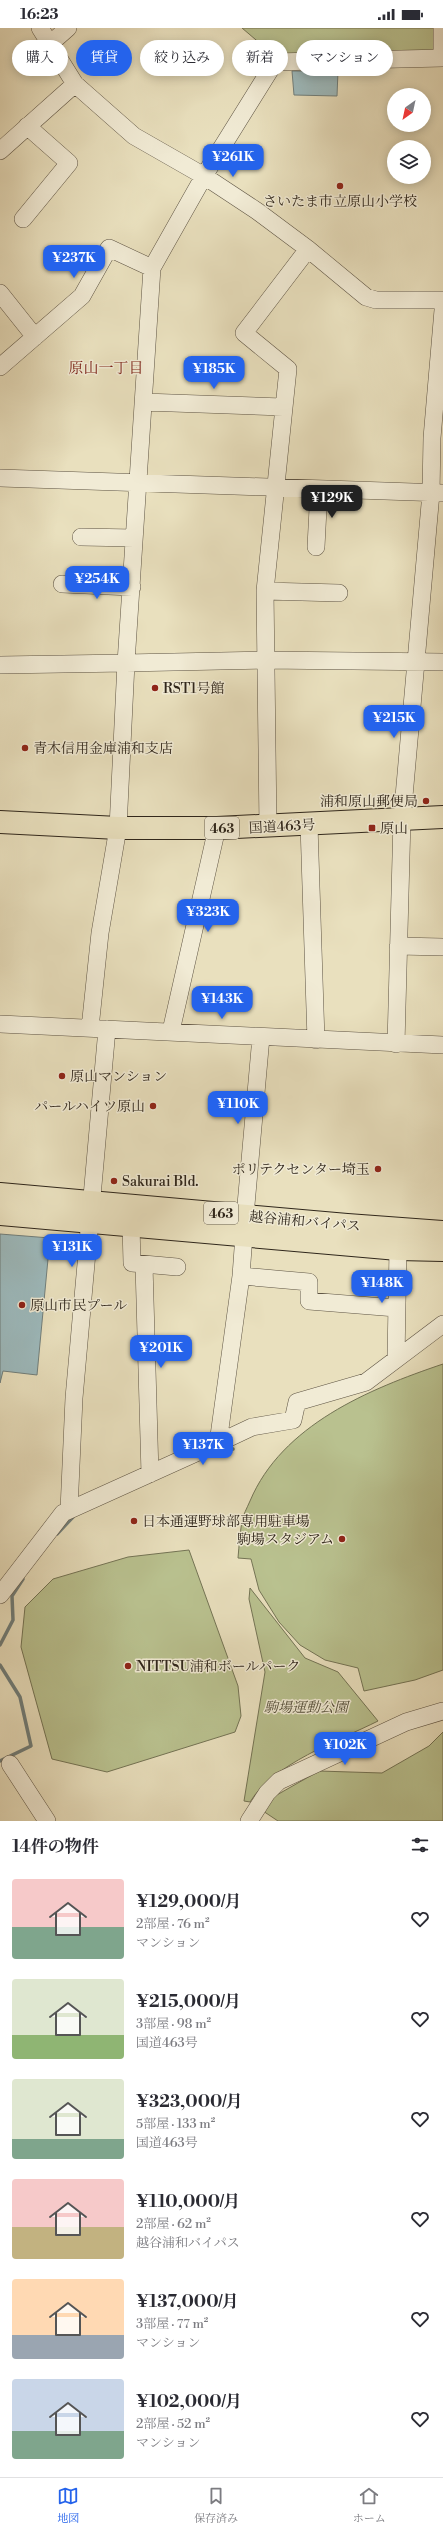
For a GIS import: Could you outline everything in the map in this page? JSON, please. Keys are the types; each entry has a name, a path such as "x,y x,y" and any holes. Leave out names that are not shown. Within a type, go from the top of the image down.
{"highway":[{"name":"国道463号","path":"0,822 118,828 217,828 268,827 443,817"},
{"name":"越谷浦和バイパス","path":"0,1194 92,1211 245,1225 398,1249 443,1250"},
{"name":"越谷浦和バイパス","path":"0,1214 92,1211 130,1225 245,1225 443,1232"}],"street":[{"path":"40,28 49,40"},
{"path":"54,40 68,28"},
{"path":"90,1028 100,932 118,828 126,663 152,268 204,176 275,62 442,58 442,28"},
{"path":"68,72 75,84 134,136 204,176 308,249 366,297 376,300 443,300"},
{"path":"0,151 75,84"},
{"path":"23,219 69,163 27,126"},
{"path":"0,367 82,296 110,248 152,268"},
{"path":"268,827 265,591 274,488 288,369 244,333 308,249"},
{"path":"0,293 35,337"},
{"path":"396,1044 402,819 416,660 437,493 432,438 443,310"},
{"path":"144,402 283,407"},
{"path":"0,478 437,493"},
{"path":"316,547 319,489"},
{"path":"81,537 134,538"},
{"path":"62,584 132,587"},
{"path":"265,591 340,593"},
{"path":"0,665 265,660 416,660 443,662"},
{"path":"309,825 316,1040"},
{"path":"171,1031 217,828"},
{"path":"398,946 443,947"},
{"path":"0,1024 171,1031 396,1044 443,1045"},
{"path":"69,1510 74,1398 92,1211 107,1029"},
{"path":"218,1443 241,1276 260,1037"},
{"path":"130,1225 132,1263 177,1268"},
{"path":"396,1359 398,1249"},
{"path":"144,1265 150,1474"},
{"path":"241,1276 309,1282 309,1300 396,1308"},
{"path":"0,1595 63,1513 252,1427 293,1420 298,1402 366,1382 443,1324"},
{"path":"253,1819 267,1793 279,1781 406,1722 443,1711"},
{"path":"10,1764 47,1821"}],"green space":[{"path":"242,28 437,28 438,53 393,54 393,40 296,40 296,57 288,57 288,40 256,40"},
{"name":"駒場スタジアム","path":"443,1364 443,1670 415,1680 364,1691 358,1668 325,1660 300,1645 279,1622 259,1590 251,1559 238,1558 244,1514 264,1474 283,1451 306,1431 331,1413 358,1398 386,1385"},
{"name":"NITTSU浦和ボールパーク","path":"189,1550 238,1686 241,1716 235,1732 107,1772 52,1759 21,1647 25,1607 53,1579 128,1557"},
{"name":"駒場運動公園","path":"250,1588 305,1658 338,1672 378,1721 326,1745 290,1765 260,1788 250,1802 244,1801 265,1672 249,1599"},
{"path":"443,1732 443,1821 278,1821 263,1811 275,1796 319,1771 382,1773 429,1746"}],"water":[{"path":"292,71 296,71 296,76 338,76 337,96 294,95"},
{"name":"原山市民プール","path":"0,1234 50,1238 37,1375 3,1371 0,1383"}],"waterway":[{"path":"208,1456 233,1449"},
{"path":"57,1534 73,1517"},
{"path":"0,1645 13,1620 12,1596 23,1579"},
{"path":"0,1665 20,1697 31,1746 0,1761"}],"place":[{"name":"さいたま市立原山小学校","path":"340,186"},
{"name":"RST1号館","path":"155,688"},
{"name":"青木信用金庫浦和支店","path":"25,748"},
{"name":"浦和原山郵便局","path":"426,801"},
{"name":"原山","path":"372,828"},
{"name":"原山マンション","path":"62,1076"},
{"name":"パールハイツ原山","path":"153,1106"},
{"name":"ポリテクセンター埼玉","path":"378,1169"},
{"name":"Sakurai Bld.","path":"114,1181"},
{"name":"原山市民プール","path":"22,1305"},
{"name":"日本通運野球部専用駐車場","path":"134,1521"},
{"name":"駒場スタジアム","path":"342,1539"},
{"name":"NITTSU浦和ボールパーク","path":"128,1666"}],"district":[{"name":"原山一丁目","path":"106,368"}]}
